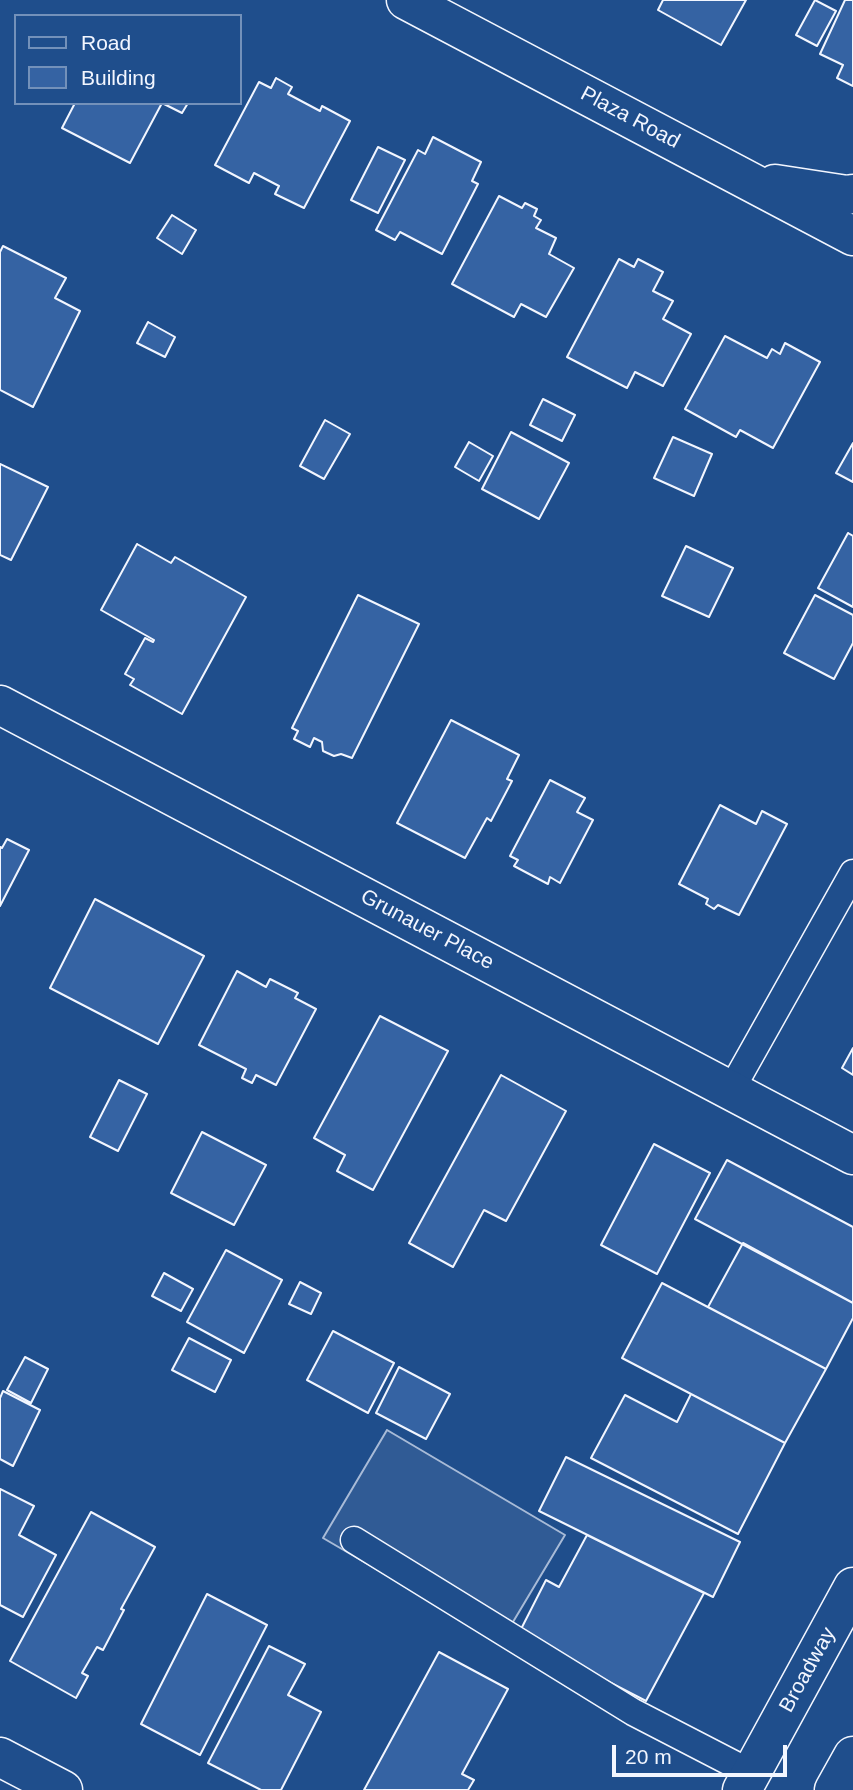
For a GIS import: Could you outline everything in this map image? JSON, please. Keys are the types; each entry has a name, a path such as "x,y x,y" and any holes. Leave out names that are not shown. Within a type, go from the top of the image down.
{"street":[{"name":"Plaza Road","path":"406,0 853,236"},
{"path":"747,180 853,194"},
{"name":"Grunauer Place","path":"0,705 853,1155"},
{"name":"Broadway","path":"747,1782 853,1587"},
{"path":"834,1790 853,1756"},
{"path":"0,1757 63,1790"}],"lane":[{"path":"731,1090 853,873"},
{"path":"354,1540 747,1782"}],"shaded area":[{"path":"387,1430 565,1535 501,1642 323,1538"}],"building":[{"path":"663,0 746,0 721,45 658,10"},
{"path":"815,0 836,11 817,46 796,35"},
{"path":"845,0 853,0 853,86 837,78 843,65 820,54"},
{"path":"276,78 292,87 288,94 320,111 322,106 350,121 304,208 275,194 279,186 254,173 249,183 215,165 259,82 271,88"},
{"path":"74,105 161,105 130,163 62,128"},
{"path":"166,105 187,105 182,113"},
{"path":"433,137 481,162 472,181 478,184 442,254 400,232 395,240 376,230 418,150 425,154"},
{"path":"378,147 405,160 378,213 351,200"},
{"path":"499,196 522,208 525,203 537,209 534,216 541,220 536,228 556,238 549,254 574,268 546,317 521,304 514,317 452,284"},
{"path":"172,215 196,230 182,254 157,238"},
{"path":"3,246 66,278 55,298 80,311 33,407 0,390 0,252"},
{"path":"619,259 634,267 638,259 663,272 653,291 673,301 663,319 691,334 663,386 635,372 627,388 567,357"},
{"path":"148,322 175,337 165,357 137,343"},
{"path":"725,336 767,358 772,349 780,354 785,343 820,362 773,448 740,430 736,437 685,409"},
{"path":"543,399 575,415 562,441 530,425"},
{"path":"325,420 350,434 324,479 300,466"},
{"path":"511,432 569,463 539,519 482,489"},
{"path":"673,437 712,454 694,496 654,478"},
{"path":"469,442 493,456 479,481 455,467"},
{"path":"853,443 853,482 836,473"},
{"path":"0,464 48,487 11,560 0,555"},
{"path":"848,533 853,536 853,607 818,588"},
{"path":"137,544 171,563 175,557 246,597 182,714 130,685 134,679 125,674 145,638 153,642 154,640 101,610"},
{"path":"686,546 733,568 709,617 662,596"},
{"path":"358,595 419,624 352,758 341,754 334,756 323,751 322,742 314,738 310,747 294,739 298,731 292,728"},
{"path":"815,595 853,615 853,643 834,679 784,653"},
{"path":"451,720 519,755 507,779 512,781 491,821 487,818 465,858 397,823"},
{"path":"550,780 585,798 577,812 593,820 560,883 550,877 548,884 514,866 518,860 510,856"},
{"path":"720,805 756,824 762,811 787,824 739,915 718,905 714,909 706,904 708,899 679,884"},
{"path":"7,839 29,850 0,906 0,847 2,848"},
{"path":"95,899 204,956 158,1044 50,988"},
{"path":"237,971 266,987 270,979 298,993 295,998 316,1009 276,1085 256,1075 252,1083 242,1078 246,1069 199,1045"},
{"path":"380,1016 448,1051 373,1190 337,1171 345,1155 314,1138"},
{"path":"853,1048 853,1075 842,1068"},
{"path":"501,1075 566,1111 506,1221 484,1210 453,1267 409,1243"},
{"path":"119,1080 147,1094 118,1151 90,1137"},
{"path":"202,1132 266,1165 234,1225 171,1193"},
{"path":"654,1144 710,1173 657,1274 601,1245"},
{"path":"727,1160 853,1227 853,1303 695,1219"},
{"path":"743,1243 853,1303 853,1318 826,1369 708,1307"},
{"path":"226,1250 282,1280 244,1353 187,1322"},
{"path":"164,1273 193,1289 181,1311 152,1296"},
{"path":"300,1282 321,1293 311,1314 289,1304"},
{"path":"662,1283 826,1369 785,1443 622,1358"},
{"path":"333,1331 394,1363 368,1413 307,1380"},
{"path":"189,1338 231,1360 215,1392 172,1370"},
{"path":"25,1357 48,1369 31,1403 7,1390"},
{"path":"399,1367 450,1394 426,1439 376,1413"},
{"path":"3,1391 40,1410 13,1466 0,1459 0,1398"},
{"path":"691,1394 785,1443 738,1534 591,1458 625,1395 677,1422"},
{"path":"566,1457 740,1542 713,1597 539,1511"},
{"path":"0,1489 34,1506 19,1535 56,1555 23,1617 0,1605"},
{"path":"91,1512 155,1547 121,1609 124,1610 103,1650 97,1647 82,1673 88,1676 76,1698 10,1661"},
{"path":"587,1535 704,1593 646,1701 518,1635 546,1580 559,1587"},
{"path":"207,1594 267,1625 200,1755 141,1724"},
{"path":"269,1646 305,1664 288,1695 321,1712 281,1790 261,1790 208,1763"},
{"path":"439,1652 508,1689 462,1774 474,1780 468,1790 364,1790"}]}
